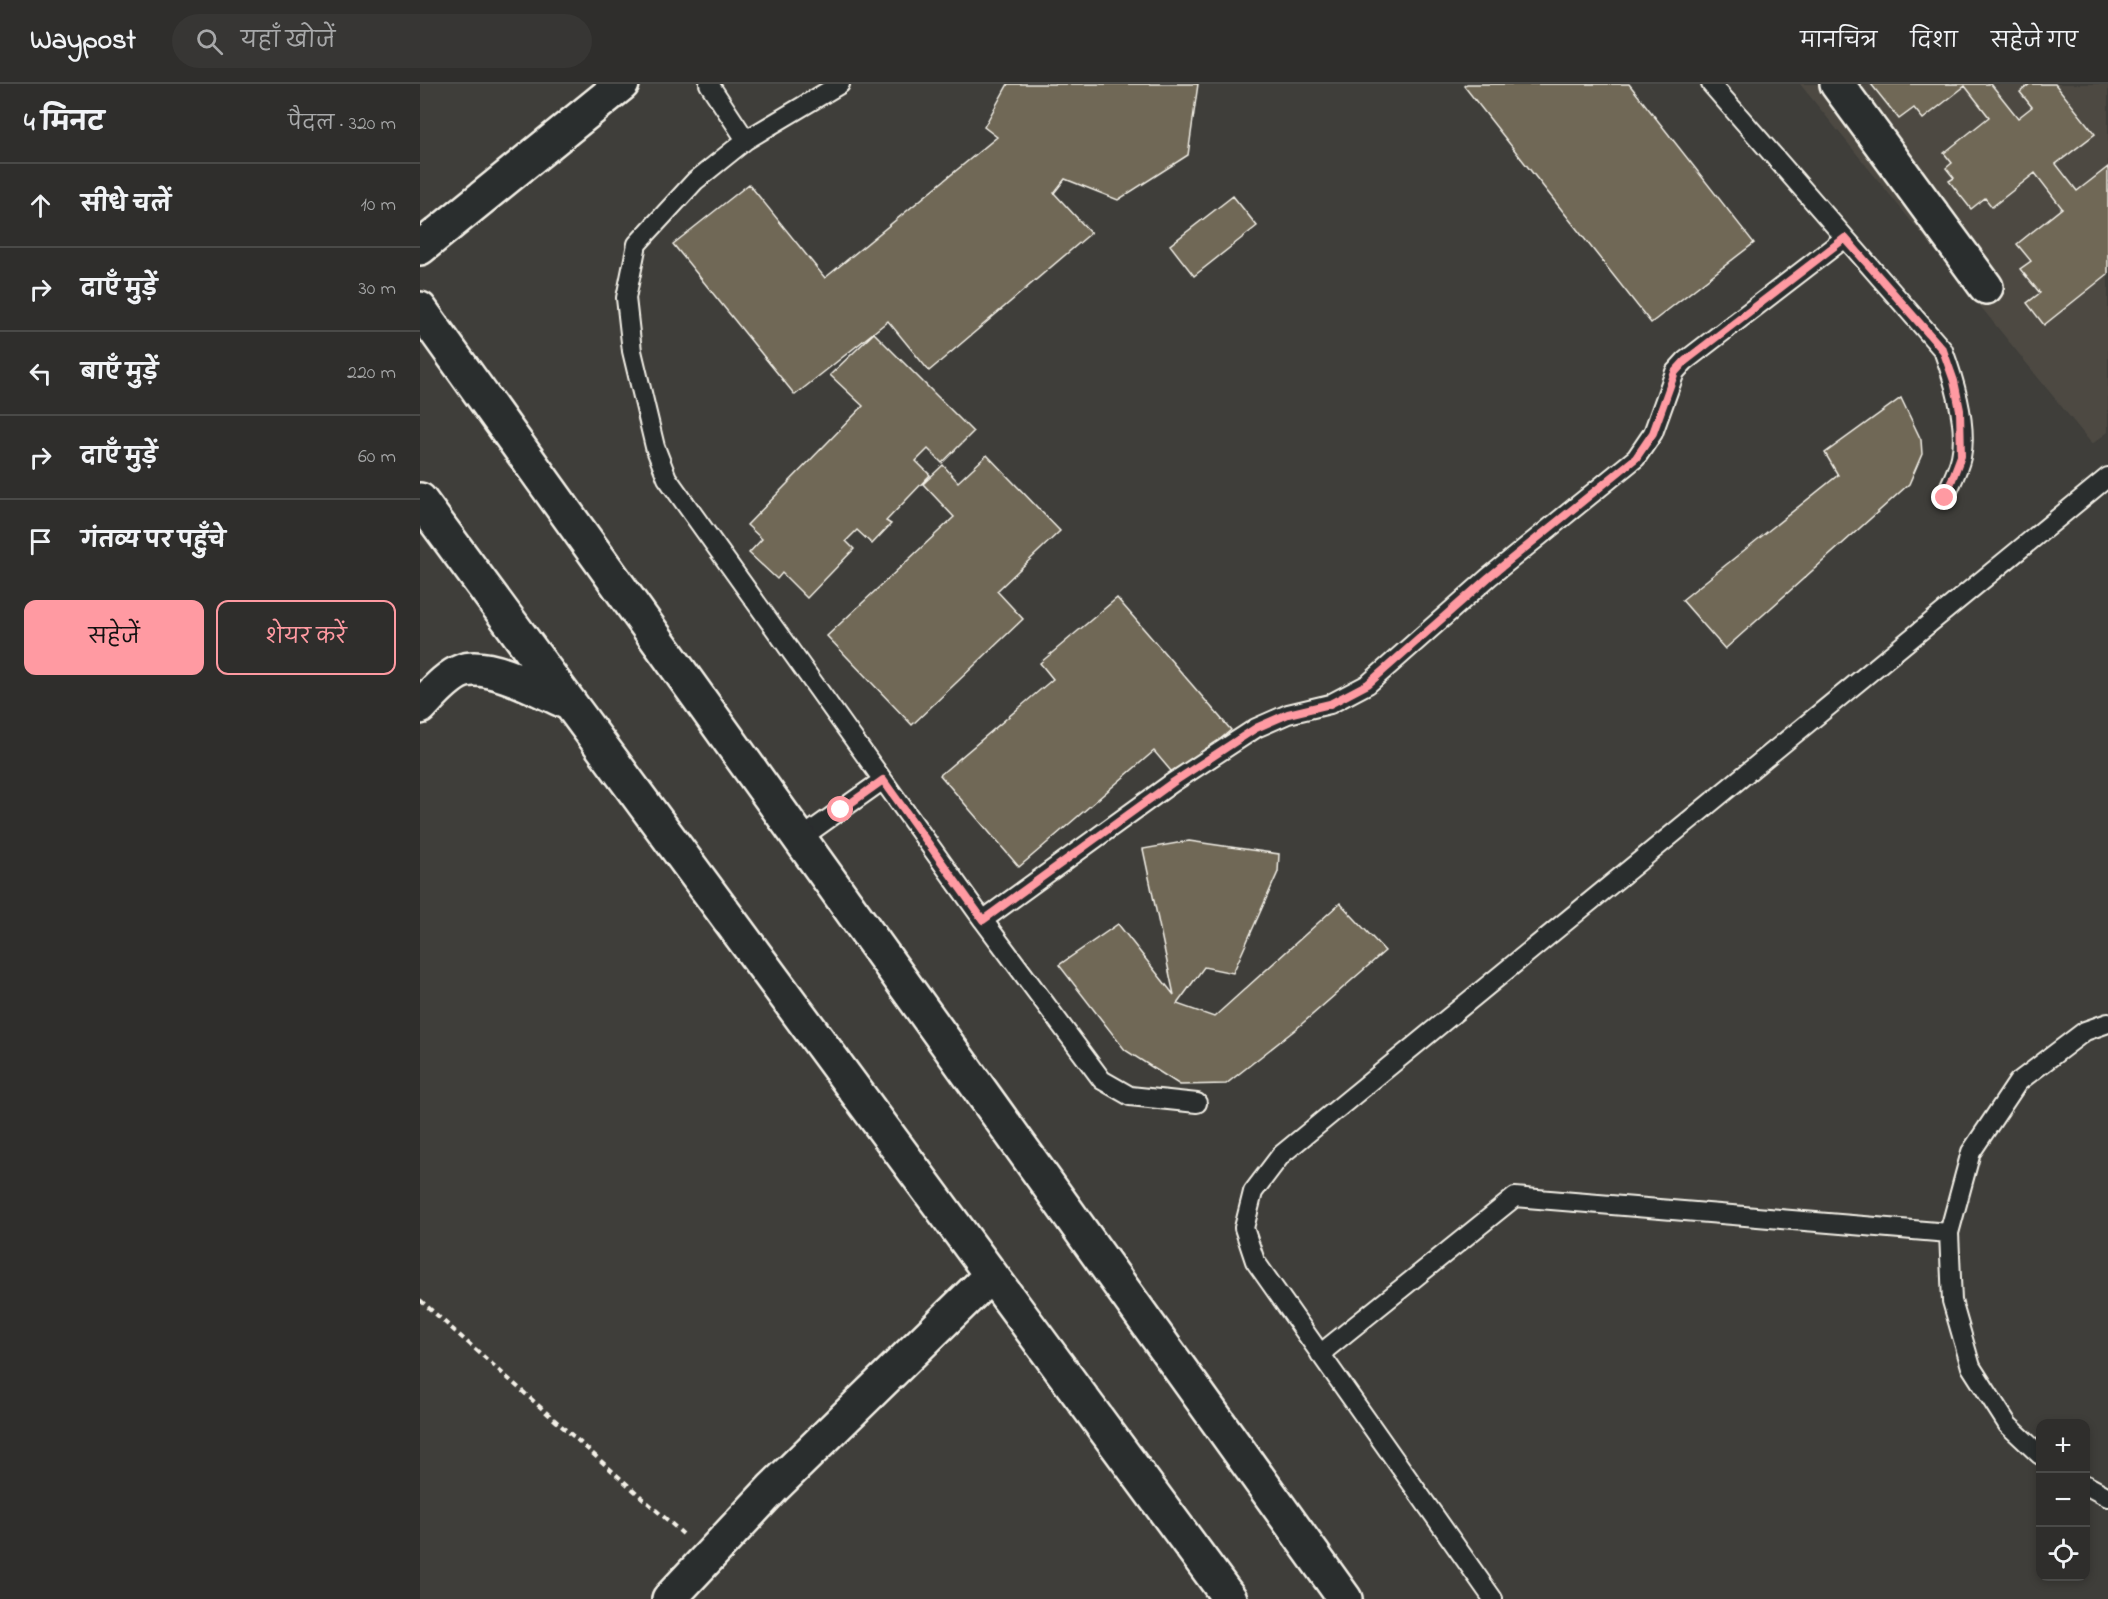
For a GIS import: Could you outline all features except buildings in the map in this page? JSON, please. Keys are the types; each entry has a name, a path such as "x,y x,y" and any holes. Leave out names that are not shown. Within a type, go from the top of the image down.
{"street":[{"path":"420,248 622,84"},
{"path":"1838,84 1986,287"},
{"path":"420,309 1345,1599"},
{"path":"420,501 1230,1599"},
{"path":"420,707 461,671 479,668 522,682 570,705"},
{"path":"669,1599 773,1488 991,1275"}],"lane":[{"path":"709,84 746,140"},
{"path":"840,84 746,140 695,181 637,244 626,298 632,351 655,447 667,478 983,920 1102,1080 1130,1096 1197,1103"},
{"path":"1711,84 1943,350 1954,381 1960,410 1961,456 1945,498"},
{"path":"983,920 1172,783 1256,728 1288,714 1330,704 1368,684 1489,577 1636,458 1653,433 1675,372 1685,361 1845,238"},
{"path":"1493,1599 1255,1261 1244,1228 1252,1192 1281,1155 2108,477"},
{"path":"800,839 883,780"},
{"path":"2036,1451 2008,1425 1971,1367 1952,1301 1949,1233 1971,1152 2018,1082 2085,1031 2108,1023"},
{"path":"1320,1354 1515,1197 1949,1233"},
{"path":"2090,1488 2108,1497"}],"path":[{"path":"420,1300 709,1556"}],"shaded area":[{"path":"1800,84 2108,84 2108,432 2092,444"}],"route":[{"path":"841,810 883,780 983,920 1172,783 1256,728 1288,714 1330,704 1368,684 1489,577 1636,458 1653,433 1675,372 1685,361 1845,238 1943,350 1954,381 1960,410 1961,456 1945,498"}]}
